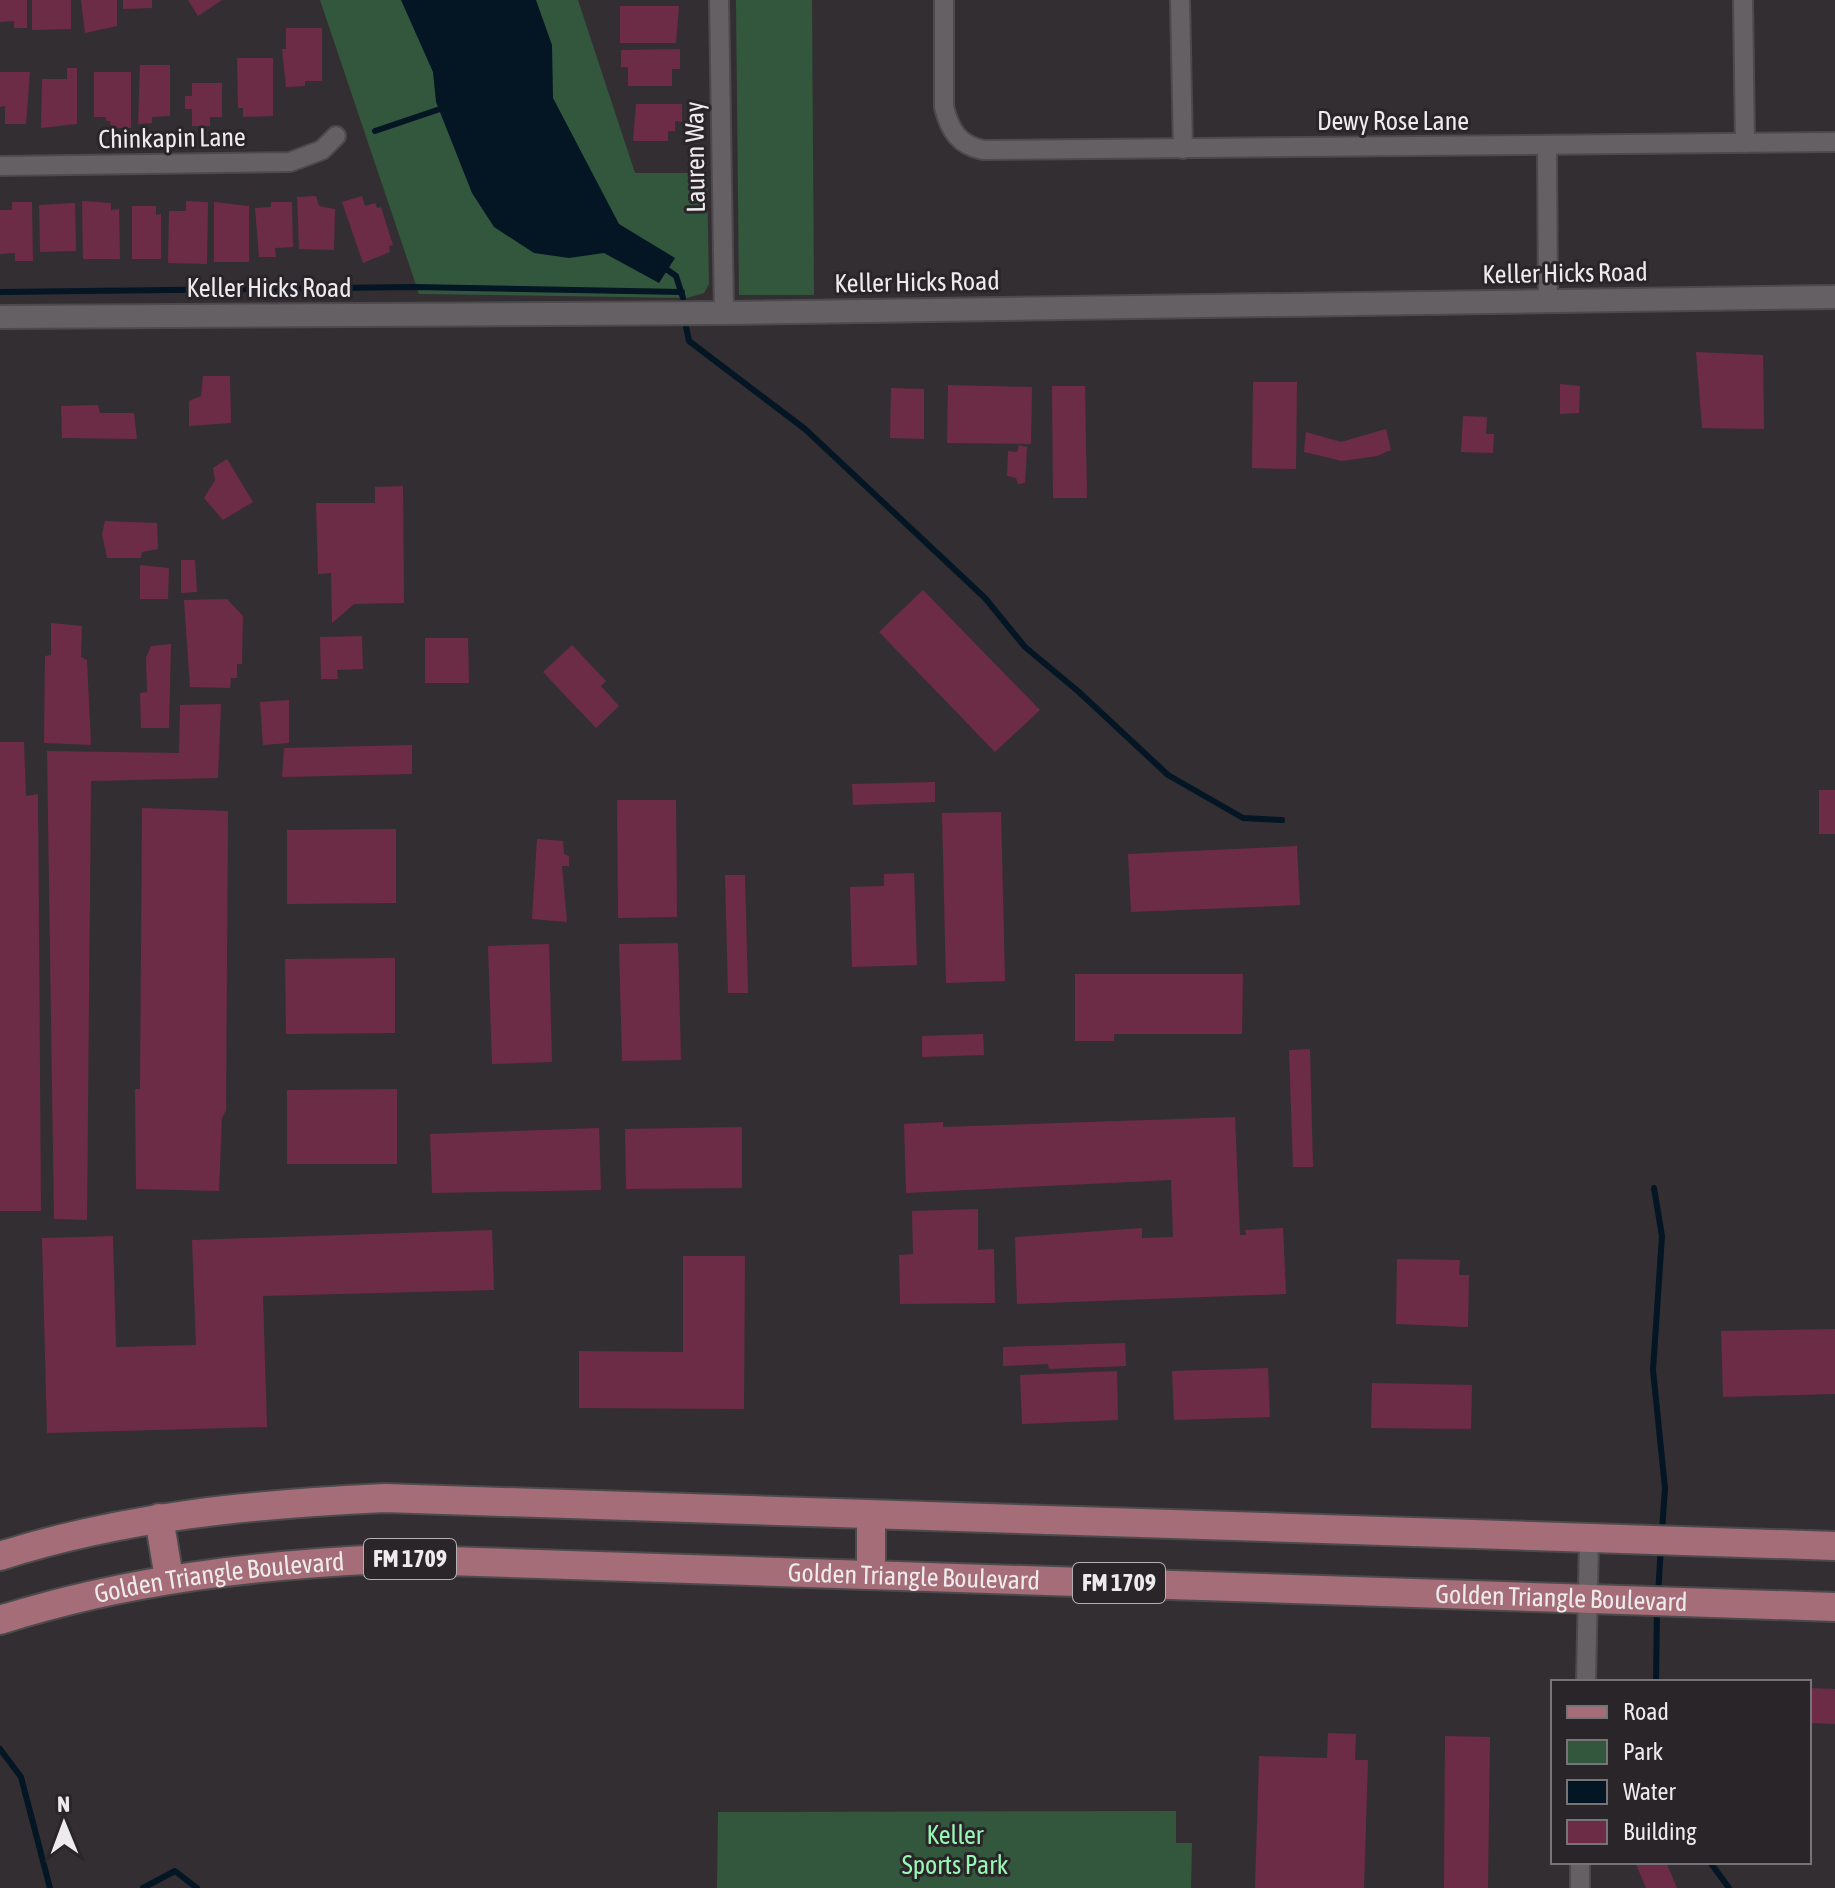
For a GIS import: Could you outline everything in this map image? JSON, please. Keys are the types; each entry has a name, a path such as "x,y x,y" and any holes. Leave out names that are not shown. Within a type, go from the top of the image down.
{"main road":[{"name":"FM 1709","path":"0,1556 159,1518 276,1503 385,1498 1835,1546"},
{"path":"871,1515 871,1574"},
{"path":"159,1518 169,1578"},
{"name":"Golden Triangle Boulevard","path":"0,1620 49,1605 169,1578 282,1564 386,1559 1835,1607"}],"street":[{"name":"Lauren Way","path":"719,0 724,313"},
{"name":"Dewy Rose Lane","path":"944,0 944,107 955,137 968,147 983,150 1835,142"},
{"path":"1180,0 1183,149"},
{"path":"1743,0 1745,143"},
{"name":"Chinkapin Lane","path":"0,166 290,162 322,150 336,136"},
{"path":"1547,146 1548,300"},
{"name":"Keller Hicks Road","path":"0,317 724,313 1835,297"},
{"path":"1586,1680 1601,1600 1589,1540"},
{"path":"1580,1864 1580,1888"}],"green space":[{"path":"320,0 578,0 635,173 707,173 709,284 704,293 687,298 419,294"},
{"path":"736,0 812,0 814,295 739,295"},
{"name":"Keller Sports Park","path":"1176,1811 1176,1843 1192,1843 1191,1888 717,1888 718,1812"}],"water":[{"path":"401,0 536,0 552,45 553,98 619,224 675,258 659,283 604,253 569,258 534,253 494,227 472,193 436,102 433,72"}],"building":[{"path":"0,0 27,0 27,28 14,28 14,21 0,22"},
{"path":"32,0 71,0 71,29 32,30"},
{"path":"81,0 117,0 117,26 85,33"},
{"path":"123,0 152,0 152,8 123,9"},
{"path":"188,0 222,0 198,16"},
{"path":"620,6 679,6 676,43 620,43"},
{"path":"286,28 322,28 322,81 305,81 305,86 286,87 282,49 286,49"},
{"path":"680,49 680,69 672,69 672,86 628,86 628,67 621,67 621,50"},
{"path":"237,58 273,58 273,116 243,117 243,108 238,108"},
{"path":"140,65 170,65 170,116 152,117 152,123 138,124"},
{"path":"67,68 77,68 77,124 41,128 42,79 67,79"},
{"path":"0,72 30,72 26,124 5,124 5,106 0,107"},
{"path":"94,72 131,72 131,128 111,128 106,117 94,117"},
{"path":"192,83 222,83 222,117 210,117 210,126 192,126 192,109 185,109 185,96 192,96"},
{"path":"636,104 682,104 682,122 675,121 675,131 668,131 668,141 633,141"},
{"path":"316,196 319,206 335,209 334,250 299,249 297,197"},
{"path":"362,196 365,206 375,203 377,208 381,207 393,245 389,246 390,252 363,263 342,202"},
{"path":"82,201 111,203 111,210 119,209 120,259 83,259"},
{"path":"186,201 208,202 207,264 168,263 169,211 186,211"},
{"path":"12,202 32,202 33,261 15,261 15,253 0,254 0,210 12,210"},
{"path":"214,202 249,206 249,262 214,262"},
{"path":"271,202 292,202 293,247 275,248 276,257 259,257 255,208 271,207"},
{"path":"75,203 76,251 40,252 39,205"},
{"path":"132,206 156,206 156,215 161,214 161,259 132,259"},
{"path":"1696,352 1763,355 1764,429 1702,428"},
{"path":"203,376 230,376 231,423 189,426 189,401 201,396"},
{"path":"1253,382 1297,382 1296,469 1252,468"},
{"path":"1560,384 1580,386 1579,413 1560,414"},
{"path":"948,385 1032,387 1031,444 947,443"},
{"path":"1052,386 1085,386 1087,498 1053,498"},
{"path":"891,388 924,389 924,439 890,438"},
{"path":"98,405 100,413 134,413 137,439 62,438 61,406"},
{"path":"1463,416 1487,417 1486,434 1494,434 1493,453 1461,452"},
{"path":"1386,429 1391,450 1377,456 1342,461 1304,452 1306,432 1341,442"},
{"path":"1019,445 1027,447 1025,483 1018,484 1016,478 1007,476 1008,451 1017,452"},
{"path":"227,459 253,502 223,520 204,498 215,480 213,468"},
{"path":"403,486 404,603 354,604 332,623 331,573 318,574 316,503 375,503 375,487"},
{"path":"105,521 157,523 158,549 142,552 141,558 107,558 102,534"},
{"path":"181,560 195,560 197,592 181,593"},
{"path":"140,565 169,568 168,599 140,599"},
{"path":"923,590 1040,710 995,752 879,632"},
{"path":"227,599 243,616 242,664 237,664 237,678 231,678 230,688 190,687 184,600"},
{"path":"51,623 82,626 81,657 87,660 91,745 44,743 45,656 51,655"},
{"path":"362,636 363,669 337,670 338,679 321,679 320,637"},
{"path":"425,638 468,638 469,683 425,683"},
{"path":"171,644 169,728 141,728 140,693 147,692 146,658 151,646"},
{"path":"572,645 606,681 601,686 619,706 596,728 543,672"},
{"path":"289,700 289,743 263,745 260,702"},
{"path":"221,704 218,778 91,781 87,1220 54,1219 47,751 179,753 180,705"},
{"path":"0,742 24,742 26,796 38,794 41,1211 0,1211"},
{"path":"412,745 412,774 282,777 284,748"},
{"path":"935,782 935,802 853,805 852,784"},
{"path":"1819,790 1835,790 1835,834 1819,834"},
{"path":"617,800 676,800 677,917 618,918"},
{"path":"142,808 228,811 226,1110 222,1118 219,1191 136,1189 135,1089 140,1089"},
{"path":"1001,812 1005,981 946,983 942,813"},
{"path":"396,829 396,903 287,904 287,830"},
{"path":"537,839 563,841 564,854 569,856 569,866 562,866 567,922 532,919"},
{"path":"1297,846 1300,905 1131,912 1128,854"},
{"path":"914,873 917,965 852,967 850,887 884,886 884,874"},
{"path":"725,875 745,875 748,993 728,993"},
{"path":"678,943 681,1060 622,1061 619,944"},
{"path":"549,944 552,1062 492,1064 488,946"},
{"path":"395,958 395,1033 286,1034 285,959"},
{"path":"1075,974 1243,974 1242,1034 1114,1034 1114,1041 1075,1041"},
{"path":"983,1034 984,1055 922,1057 922,1036"},
{"path":"1310,1049 1313,1167 1293,1167 1289,1050"},
{"path":"397,1089 397,1164 287,1164 287,1090"},
{"path":"1235,1117 1240,1235 1246,1235 1245,1230 1283,1228 1286,1294 1017,1304 1015,1237 1142,1228 1142,1238 1173,1237 1171,1180 906,1193 904,1124 943,1122 943,1127"},
{"path":"742,1127 742,1188 626,1189 625,1129"},
{"path":"599,1128 601,1190 432,1193 430,1134"},
{"path":"978,1209 978,1250 994,1249 995,1303 900,1304 899,1255 913,1254 912,1211"},
{"path":"492,1230 494,1290 263,1296 267,1427 47,1433 42,1238 113,1236 116,1347 196,1345 192,1240"},
{"path":"683,1256 745,1256 744,1409 579,1408 579,1351 683,1352"},
{"path":"1397,1259 1460,1260 1459,1275 1469,1275 1468,1327 1396,1324"},
{"path":"1835,1329 1835,1394 1723,1397 1721,1331"},
{"path":"1125,1343 1126,1366 1049,1369 1048,1364 1003,1366 1003,1347"},
{"path":"1268,1368 1270,1417 1174,1420 1172,1371"},
{"path":"1117,1371 1118,1420 1022,1424 1020,1375"},
{"path":"1372,1383 1472,1385 1471,1429 1371,1428"},
{"path":"1811,1688 1835,1689 1835,1724 1811,1723"},
{"path":"1328,1733 1356,1734 1355,1760 1368,1760 1364,1888 1255,1888 1259,1756 1327,1758"},
{"path":"1445,1736 1490,1737 1488,1888 1444,1888"},
{"path":"1636,1864 1667,1864 1677,1888 1646,1888"}],"waterway":[{"path":"375,131 443,108"},
{"path":"662,266 676,276 683,298"},
{"path":"0,292 414,287 682,292"},
{"path":"685,322 689,341 805,429 985,598 1025,647 1079,692 1168,775 1243,818 1282,820"},
{"path":"1654,1188 1662,1236 1653,1370 1665,1488 1662,1531"},
{"path":"1658,1595 1661,1546"},
{"path":"1656,1680 1657,1610"},
{"path":"0,1749 21,1777 50,1888"},
{"path":"1711,1864 1729,1888"},
{"path":"143,1888 175,1871 197,1888"}]}
